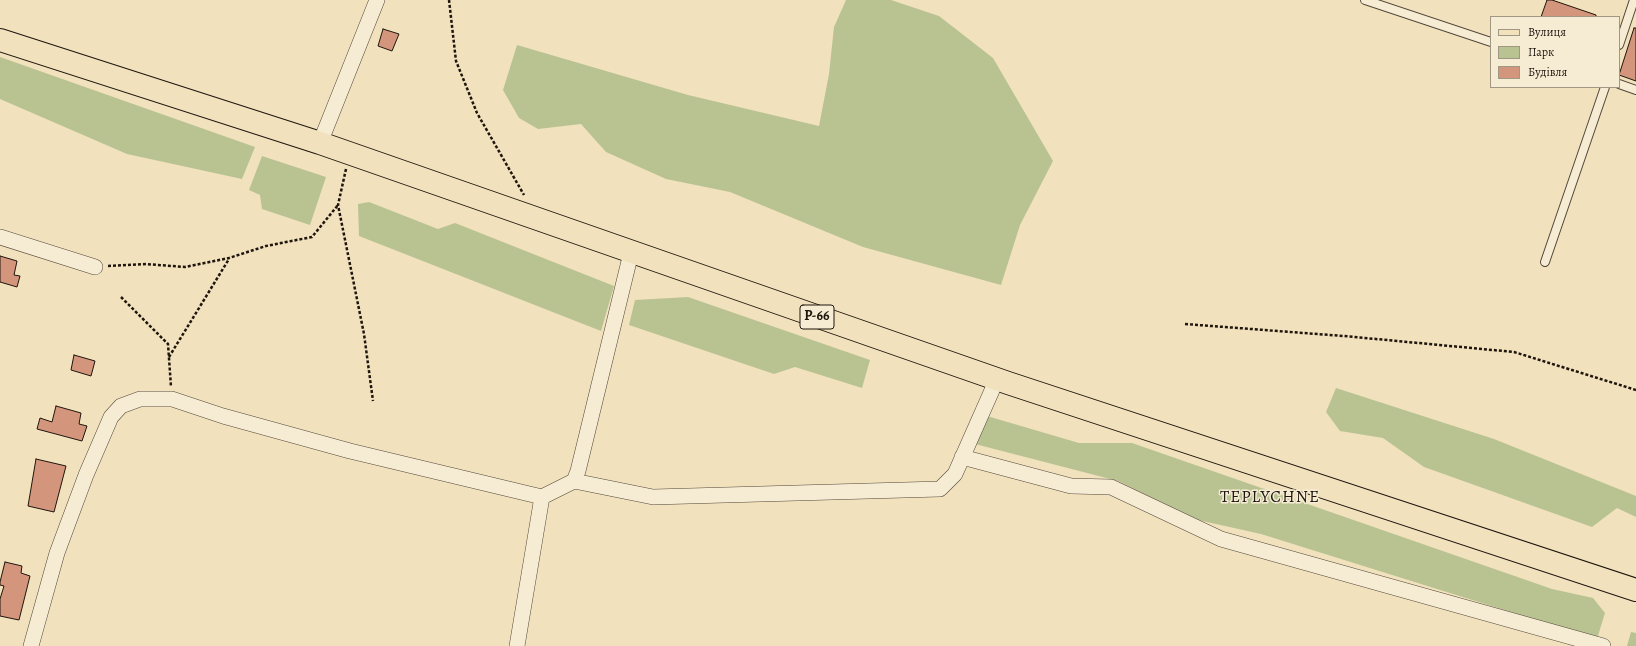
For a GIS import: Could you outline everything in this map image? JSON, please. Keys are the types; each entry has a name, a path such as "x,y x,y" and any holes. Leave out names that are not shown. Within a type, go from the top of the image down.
{"main road":[{"name":"Р-66","path":"0,40 350,154 631,253 997,379 1636,590"}],"street":[{"path":"320,144 377,0"},
{"path":"0,236 94,267"},
{"path":"574,481 578,471 631,253"},
{"path":"31,646 57,553 86,475 111,417 121,406 140,399 172,399 223,416 350,451 542,496 574,481 653,497 940,489 956,474 962,457 997,379"},
{"path":"962,457 1071,486 1111,487 1221,539 1603,646"},
{"path":"517,646 542,496"}],"lane":[{"path":"1365,0 1490,42"},
{"path":"1620,42 1634,0"},
{"path":"1620,84 1636,90"},
{"path":"1545,262 1605,88"}],"path":[{"path":"449,0 456,61 477,113 538,220"},
{"path":"350,154 338,205 364,334 373,401"},
{"path":"94,267 146,264 185,267 229,258 266,246 312,237 338,205"},
{"path":"169,357 229,258"},
{"path":"121,297 168,344 172,399"},
{"path":"1185,324 1344,336 1514,352 1636,390"}],"green space":[{"path":"846,0 891,0 939,16 993,58 1053,161 1020,225 1001,285 863,247 730,192 666,179 606,152 581,124 538,129 519,118 503,90 517,45 688,95 819,126 829,74 834,27"},
{"path":"0,57 255,147 242,179 127,154 0,99"},
{"path":"262,156 326,177 310,225 262,209 260,195 249,190"},
{"path":"369,202 438,229 455,223 614,286 601,331 359,236 358,204"},
{"path":"688,297 870,360 862,388 795,367 774,374 629,325 635,300"},
{"path":"1336,388 1494,439 1636,496 1636,517 1617,508 1592,527 1424,467 1383,438 1340,431 1326,412"},
{"path":"987,416 1079,443 1132,443 1552,589 1593,598 1605,613 1597,639 1261,534 1189,518 1118,481 975,444"},
{"path":"1631,632 1636,633 1636,646 1627,646"}],"building":[{"path":"1547,0 1552,0 1596,15 1596,16 1541,16"},
{"path":"1634,28 1636,28 1636,81 1620,75"},
{"path":"383,29 399,34 392,51 378,46"},
{"path":"0,256 17,261 14,275 20,276 17,287 0,282"},
{"path":"74,355 95,361 91,376 71,370"},
{"path":"56,406 81,413 79,424 87,426 82,441 37,429 40,418 52,422"},
{"path":"36,459 66,466 54,512 28,506"},
{"path":"5,562 22,566 21,573 30,576 19,620 0,616 0,599 4,586 0,585 0,582"}],"district":[{"name":"TEPLYCHNE","path":"1270,498"}]}
